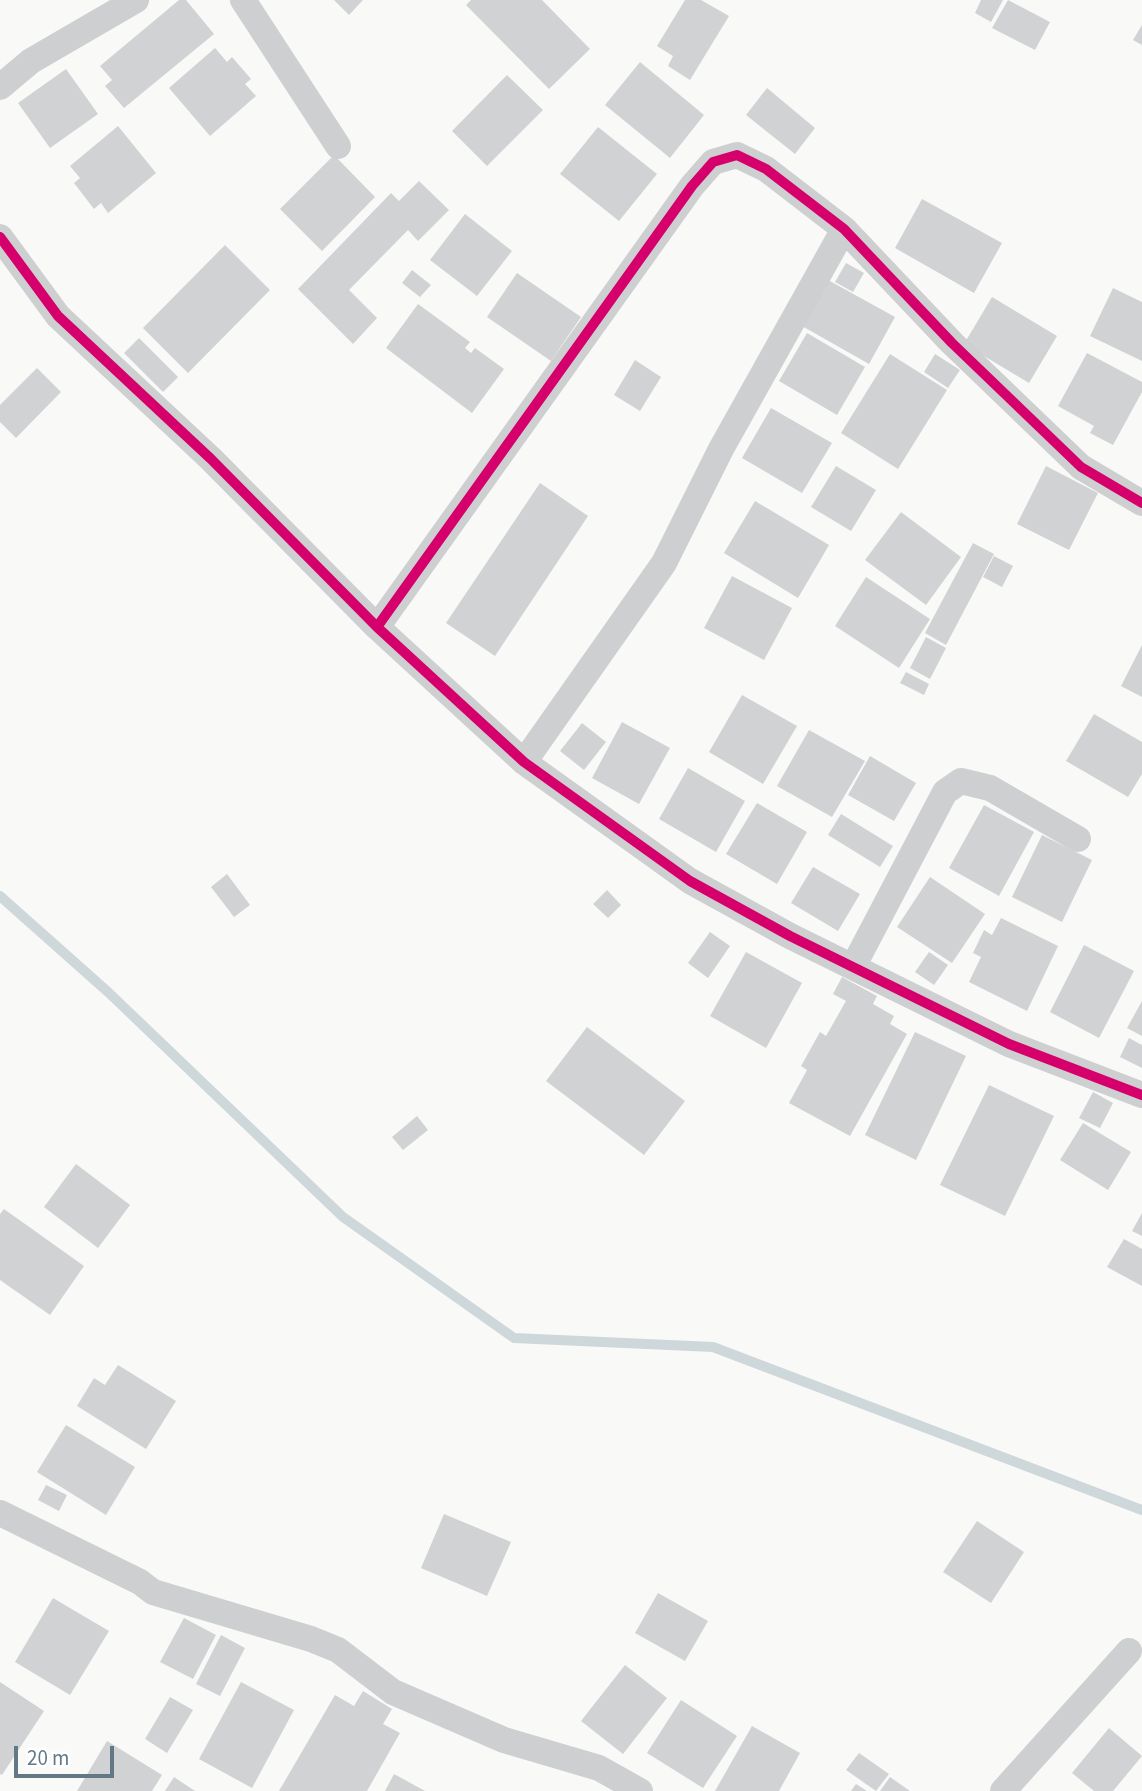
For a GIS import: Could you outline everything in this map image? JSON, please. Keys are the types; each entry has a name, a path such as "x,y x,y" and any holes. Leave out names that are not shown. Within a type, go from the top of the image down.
{"street":[{"path":"0,87 31,61 136,0"},
{"path":"243,0 338,146"},
{"path":"377,627 713,162 737,155 766,169 845,229 952,343 1080,467 1142,503"},
{"path":"524,762 664,563 721,449 845,229"},
{"path":"0,237 58,316 211,459 377,627 524,762 690,881 790,936 854,965 1009,1044 1142,1096"},
{"path":"854,965 945,792 961,781 990,788 1078,839"},
{"path":"0,1513 140,1582 153,1592 311,1639 338,1650 393,1692 504,1740 599,1769 640,1791"},
{"path":"1003,1791 1129,1651"}],"building":[{"path":"179,0 186,0 214,34 124,108 105,86 112,80 100,66"},
{"path":"334,0 363,0 349,15"},
{"path":"471,0 542,0 590,49 549,89 466,5"},
{"path":"685,0 701,0 729,16 690,80 668,66 673,56 657,46"},
{"path":"981,0 1003,0 991,22 975,13"},
{"path":"1008,0 1050,22 1035,50 992,28"},
{"path":"1142,25 1142,45 1133,40"},
{"path":"215,48 227,62 232,57 251,79 245,84 256,96 210,136 169,88"},
{"path":"640,62 704,115 670,158 605,105"},
{"path":"66,69 98,114 50,148 18,103"},
{"path":"507,75 543,110 487,166 452,131"},
{"path":"767,88 815,128 795,154 746,115"},
{"path":"118,126 156,173 108,213 101,203 94,209 74,183 80,178 70,166"},
{"path":"598,127 657,174 619,221 560,174"},
{"path":"334,155 375,197 322,251 280,209"},
{"path":"419,181 449,210 418,241 408,230 349,290 377,318 353,344 298,289 391,193 399,201"},
{"path":"922,199 1002,243 974,293 895,248"},
{"path":"465,214 512,251 477,296 430,260"},
{"path":"225,245 270,290 188,373 143,328"},
{"path":"846,263 864,273 853,292 835,282"},
{"path":"412,270 431,285 420,297 402,283"},
{"path":"517,273 581,317 551,361 487,317"},
{"path":"828,280 895,317 869,364 802,326"},
{"path":"1113,288 1142,302 1142,361 1090,336"},
{"path":"992,297 1057,336 1029,383 964,344"},
{"path":"418,304 470,342 465,348 471,353 475,348 504,369 472,413 386,348"},
{"path":"807,333 865,367 837,415 779,381"},
{"path":"139,338 178,377 163,392 124,353"},
{"path":"1087,353 1142,382 1142,392 1113,445 1090,433 1094,426 1058,406"},
{"path":"890,354 947,390 898,469 841,433"},
{"path":"935,354 960,370 948,388 924,372"},
{"path":"635,360 661,377 640,411 614,395"},
{"path":"37,368 61,392 16,438 0,422 0,405"},
{"path":"771,408 832,443 802,493 742,458"},
{"path":"836,466 876,490 851,531 811,507"},
{"path":"1046,466 1098,493 1069,550 1017,524"},
{"path":"540,483 588,516 495,656 446,623"},
{"path":"755,501 829,545 798,598 724,553"},
{"path":"901,512 961,557 926,605 865,560"},
{"path":"973,543 994,554 946,645 925,633"},
{"path":"994,556 1013,566 1002,587 983,577"},
{"path":"732,576 792,608 764,660 704,628"},
{"path":"866,577 930,619 899,668 835,626"},
{"path":"926,637 946,648 930,679 910,668"},
{"path":"1142,645 1142,697 1121,686"},
{"path":"906,672 929,684 924,695 900,683"},
{"path":"742,695 797,726 763,784 709,752"},
{"path":"1094,714 1142,742 1142,774 1128,797 1066,761"},
{"path":"622,722 670,748 639,804 592,778"},
{"path":"582,723 606,742 584,770 560,751"},
{"path":"809,730 865,761 832,817 777,786"},
{"path":"870,756 916,783 894,821 848,795"},
{"path":"688,768 745,801 716,852 659,819"},
{"path":"757,803 807,832 777,884 726,854"},
{"path":"984,805 1034,832 999,896 949,868"},
{"path":"841,814 893,846 880,867 828,835"},
{"path":"1042,835 1092,860 1062,922 1012,897"},
{"path":"813,867 860,894 838,931 791,903"},
{"path":"227,874 250,905 234,917 211,887"},
{"path":"930,877 985,914 952,963 897,927"},
{"path":"607,890 621,905 608,918 593,904"},
{"path":"1001,918 1058,946 1027,1011 969,982 981,957 973,953 984,930 992,935"},
{"path":"710,932 730,946 708,978 688,963"},
{"path":"1084,945 1134,971 1099,1038 1050,1012"},
{"path":"746,952 802,983 766,1048 710,1016"},
{"path":"929,952 948,965 934,985 915,972"},
{"path":"842,977 877,996 873,1004 894,1016 890,1024 907,1034 850,1136 789,1103 807,1070 801,1066 820,1032 826,1036 846,1001 833,994"},
{"path":"1142,1001 1142,1036 1127,1028"},
{"path":"587,1027 685,1101 644,1155 546,1081"},
{"path":"915,1032 966,1056 916,1160 865,1135"},
{"path":"1129,1038 1142,1045 1142,1068 1120,1057"},
{"path":"989,1085 1054,1116 1005,1216 940,1185"},
{"path":"1093,1092 1113,1103 1100,1128 1079,1118"},
{"path":"417,1116 428,1130 403,1150 392,1137"},
{"path":"1083,1123 1131,1152 1108,1190 1060,1160"},
{"path":"76,1164 130,1205 98,1248 44,1207"},
{"path":"4,1209 84,1266 50,1315 0,1280 0,1214"},
{"path":"1142,1213 1142,1236 1132,1231"},
{"path":"1124,1239 1142,1249 1142,1286 1107,1267"},
{"path":"118,1365 176,1401 146,1449 77,1406 94,1378 105,1385"},
{"path":"66,1425 135,1467 106,1515 37,1472"},
{"path":"46,1485 67,1495 59,1511 38,1500"},
{"path":"444,1514 511,1542 487,1596 421,1568"},
{"path":"977,1521 1024,1552 991,1603 943,1572"},
{"path":"658,1593 708,1621 685,1661 635,1633"},
{"path":"53,1598 109,1631 70,1695 15,1662"},
{"path":"184,1618 216,1635 193,1679 160,1662"},
{"path":"221,1635 245,1648 220,1696 196,1684"},
{"path":"625,1665 667,1698 623,1754 581,1721"},
{"path":"0,1682 44,1711 2,1775 0,1774"},
{"path":"241,1682 294,1710 252,1788 199,1759"},
{"path":"363,1691 392,1709 383,1724 400,1733 367,1791 279,1791 335,1695 354,1706"},
{"path":"170,1697 193,1710 167,1753 145,1739"},
{"path":"681,1700 737,1736 703,1788 647,1753"},
{"path":"752,1726 800,1753 779,1791 715,1791"},
{"path":"1109,1728 1142,1756 1113,1791 1094,1791 1072,1773"},
{"path":"107,1741 162,1775 152,1791 77,1791"},
{"path":"859,1753 889,1774 876,1791 846,1770"},
{"path":"394,1774 425,1791 385,1791"},
{"path":"174,1777 195,1791 165,1791"},
{"path":"890,1777 910,1791 880,1791"},
{"path":"856,1784 867,1791 851,1791"}],"waterway":[{"path":"0,896 108,992 343,1217 514,1338 713,1347 1142,1510"}],"cycle path":[{"path":"377,627 692,186 713,162 737,155 766,169 844,229 952,343 1081,467 1142,503"},
{"path":"0,237 58,316 211,459 377,627 524,762 690,881 790,936 1009,1044 1142,1095"}]}
